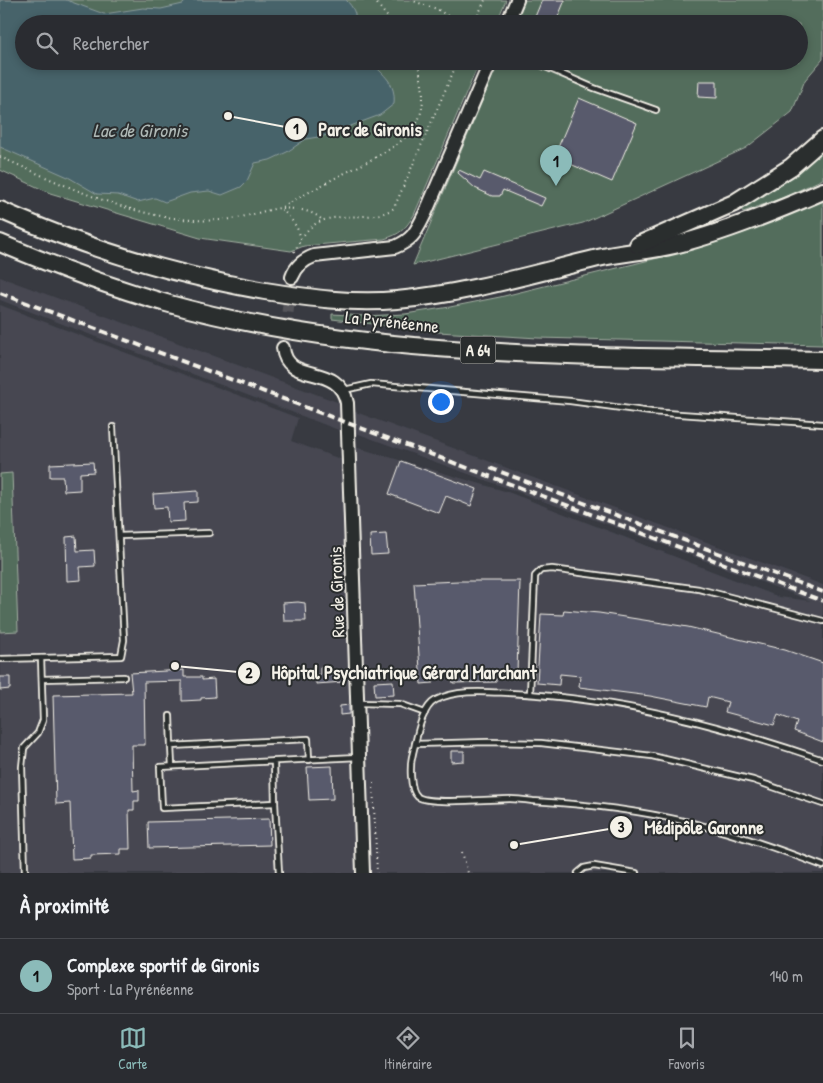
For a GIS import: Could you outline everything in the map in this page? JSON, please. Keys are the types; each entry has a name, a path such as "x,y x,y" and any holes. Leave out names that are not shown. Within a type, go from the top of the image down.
{"highway":[{"path":"623,252 669,230 701,219 734,203 791,167 823,139"},
{"path":"623,252 673,246 774,212 823,191"},
{"name":"La Pyrénéenne","path":"0,210 91,246 174,272 222,283 300,296 345,301 395,301 437,296 623,252"},
{"name":"La Pyrénéenne","path":"0,243 89,278 166,303 276,327 389,343 500,351 823,360"}],"street":[{"path":"511,15 518,0"},
{"path":"292,277 295,269 305,260 314,256 395,247 407,242 416,232 425,214 487,70"},
{"path":"283,348 284,356 293,367 331,379 344,390"},
{"name":"Rue de Gironis","path":"344,390 347,403 364,873"}],"lane":[{"path":"553,70 594,88 656,110"},
{"path":"344,390 371,384 570,402 651,412 823,424"},
{"path":"0,659 121,656 124,640 113,426"},
{"path":"119,536 209,533"},
{"path":"530,694 535,576 541,570 552,569 699,589 823,621"},
{"path":"24,873 22,768 24,748 38,733 43,720 41,658"},
{"path":"42,679 124,677"},
{"path":"823,760 769,741 667,714 558,696 487,692 450,694 434,700 422,718 411,760 412,782 416,795 421,798 437,801 510,799 570,803 625,810 688,822 745,838 823,866"},
{"path":"358,703 400,704 425,714"},
{"path":"170,716 172,766"},
{"path":"171,746 308,739 309,760"},
{"path":"415,744 541,743 652,756 754,780 823,804"},
{"path":"275,803 162,808 160,767 360,757"},
{"path":"274,762 279,873"},
{"path":"578,873 584,868 594,866 636,873"}],"path":[{"path":"374,0 386,15"},
{"path":"410,0 437,9 446,15"},
{"path":"478,15 485,0"},
{"path":"280,208 381,154 406,136 417,123 423,106 423,85 419,70"},
{"path":"298,245 306,231 322,221 334,218 387,213 394,208 454,70"},
{"path":"0,157 114,205 141,212 194,221 242,218 266,210 280,208 308,211 317,215 322,221"},
{"path":"280,208 296,226 301,239"},
{"path":"462,852 468,873"}],"shaded area":[{"path":"0,277 340,403 340,409 353,415 353,411 823,585 823,873 371,873 355,447 508,492 779,597 811,601 653,541 353,432 353,427 341,424 341,431 0,300"},
{"path":"0,305 298,418 291,441 343,460 357,873 0,873"}],"green space":[{"path":"0,0 506,0 500,15 15,15 15,70 476,70 414,215 399,233 384,239 304,246 291,251 200,238 50,193 0,170"},
{"path":"525,0 823,0 823,59 805,80 792,112 746,148 583,223 413,265 495,70 808,70 808,15 519,15"},
{"path":"823,149 823,179 782,198 743,212 741,209 787,179"},
{"path":"823,200 823,345 538,338 438,332 332,319 332,314 365,316 405,314 500,297 666,256 759,226"},
{"path":"12,473 18,631 0,632 0,474"}],"water":[{"name":"Lac de Gironis","path":"0,0 66,0 104,14 143,8 161,9 183,4 187,0 346,0 351,5 355,15 15,15 15,70 379,70 391,85 394,96 394,104 380,115 324,136 306,139 287,152 270,160 255,163 247,181 241,187 222,195 209,191 190,193 165,202 155,198 138,202 118,195 97,194 68,177 0,147"}],"building":[{"path":"542,0 565,0 559,15 536,15"},
{"path":"699,81 717,81 717,98 698,97"},
{"path":"579,98 637,123 612,182 554,157"},
{"path":"459,170 480,180 484,172 545,198 541,206 503,190 500,196 492,196 475,188 458,173"},
{"path":"401,461 477,489 471,506 446,496 439,513 389,494"},
{"path":"93,462 94,472 80,473 80,490 64,491 63,477 50,477 50,464"},
{"path":"198,491 198,502 184,503 185,521 168,522 167,507 154,508 153,494"},
{"path":"386,534 388,554 371,555 370,535"},
{"path":"76,536 77,551 94,550 95,566 80,567 81,580 67,581 66,537"},
{"path":"520,581 517,672 496,672 496,682 453,683 452,672 432,673 433,683 421,684 414,583"},
{"path":"283,603 305,603 306,621 284,621"},
{"path":"564,610 599,613 688,627 785,650 823,663 823,742 794,731 797,722 778,715 774,725 725,712 728,702 708,697 706,707 650,696 579,687 580,676 560,674 559,685 537,683 541,614 563,615"},
{"path":"320,667 330,667 330,671 338,671 338,675 343,675 344,682 316,684 316,675 320,675"},
{"path":"184,670 184,677 202,677 202,680 214,679 215,697 182,701 182,681 144,682 145,745 132,745 133,791 139,790 139,801 134,801 134,810 129,810 130,849 121,849 121,854 91,855 91,858 72,859 70,803 56,804 53,695 132,693 130,673"},
{"path":"0,677 10,677 10,689 0,690"},
{"path":"393,681 394,695 375,696 374,682"},
{"path":"349,705 349,714 340,715 340,706"},
{"path":"451,751 464,751 464,761 451,762"},
{"path":"332,766 333,799 309,800 307,767"},
{"path":"269,819 270,845 149,848 148,822"}],"tunnel":[{"path":"283,348 292,277"}],"railway":[{"path":"0,293 823,601"},
{"path":"490,468 823,592"}],"place":[{"name":"Parc de Gironis","path":"228,116"},
{"name":"Complexe sportif de Gironis","path":"556,186"},
{"name":"Hôpital Psychiatrique Gérard Marchant","path":"175,666"},
{"name":"Médipôle Garonne","path":"514,845"}]}
